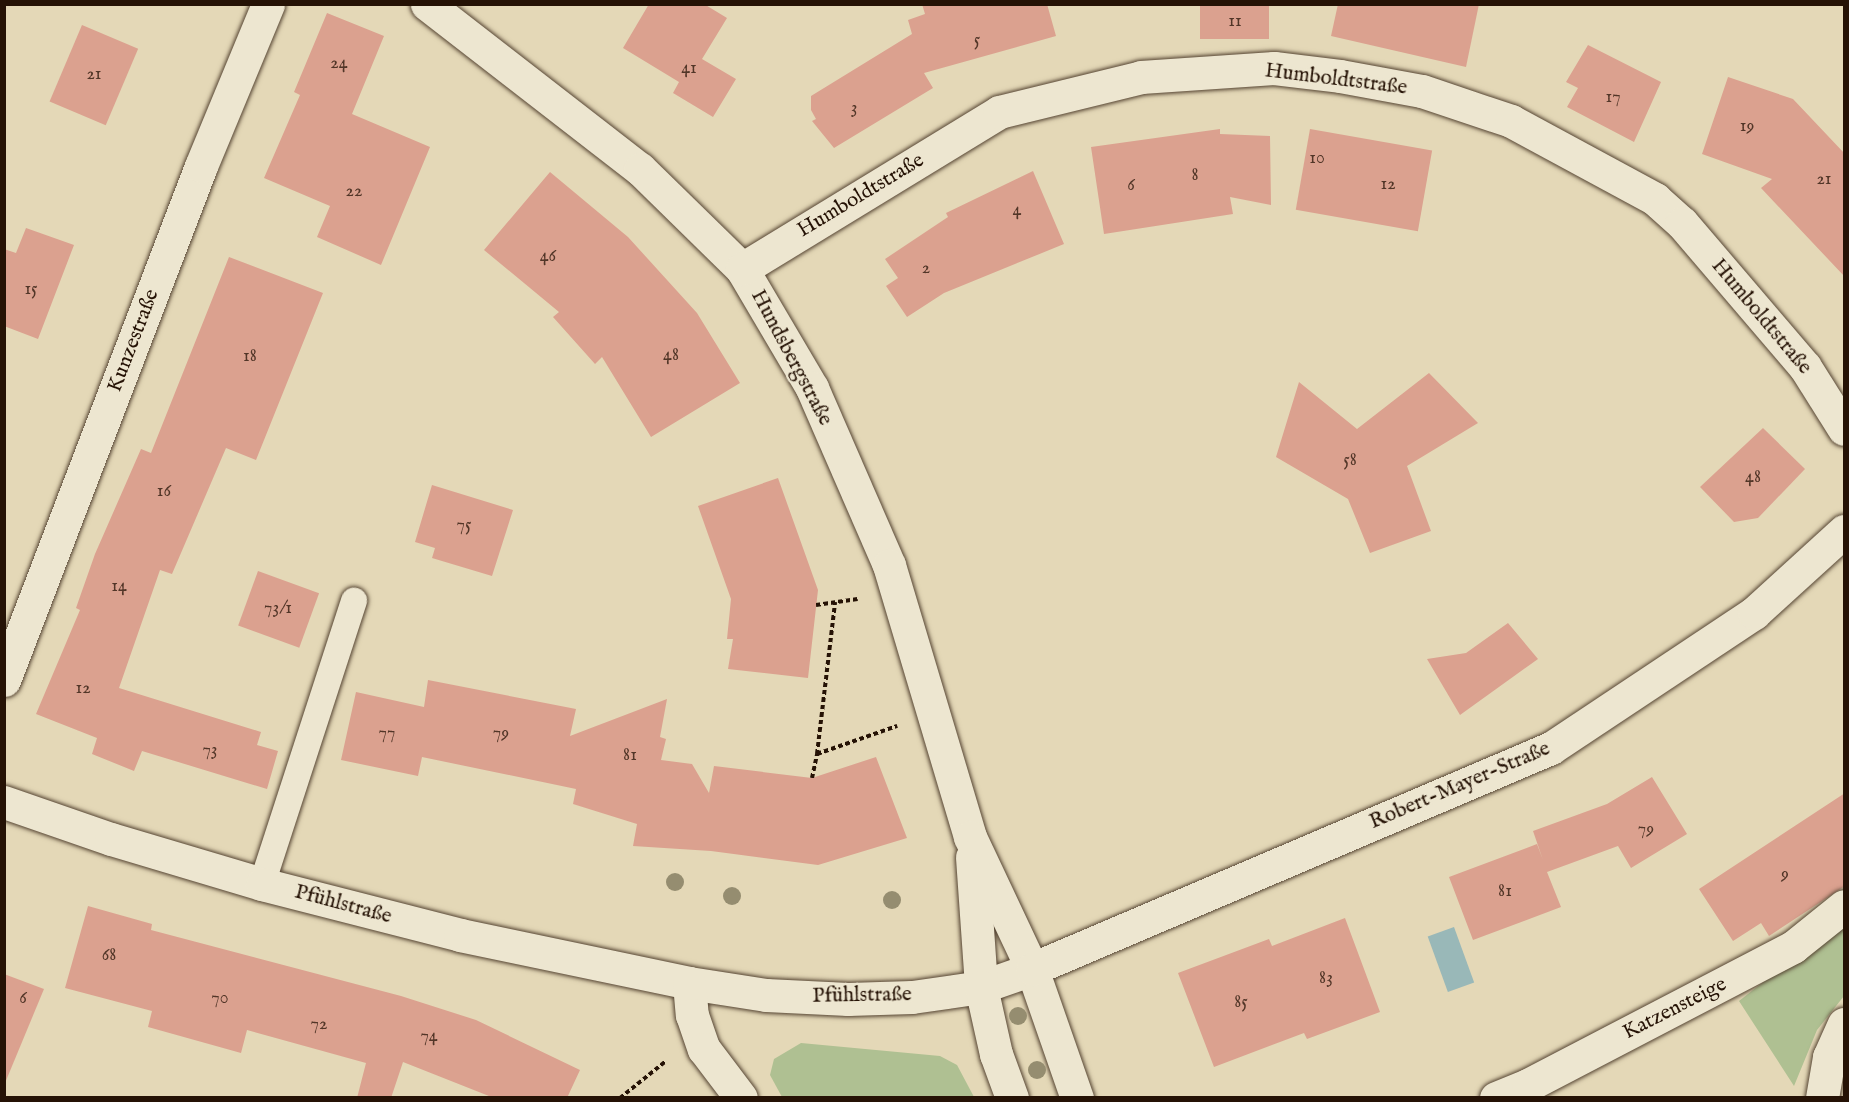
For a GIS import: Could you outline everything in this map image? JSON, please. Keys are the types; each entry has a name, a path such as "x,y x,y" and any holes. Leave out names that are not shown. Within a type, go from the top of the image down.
{"street":[{"name":"Kunzestraße","path":"4,680 197,177 268,4"},
{"name":"Hundsbergstraße","path":"427,4 640,169 742,269 812,388 889,565 970,837 1032,969 1077,1098"},
{"name":"Humboldtstraße","path":"742,269 999,112 1141,77 1274,68 1340,76 1422,91 1511,121 1654,199 1682,223 1799,359 1845,429"},
{"name":"Robert-Mayer-Straße","path":"1032,969 1551,748 1754,613 1845,531"},
{"name":"Pfühlstraße","path":"4,802 111,839 262,884 460,935 688,983 766,995 848,999 912,997 981,987 1032,969"},
{"name":"Hundsbergstraße","path":"970,837 981,987 996,1054 1012,1098"},
{"name":"Katzensteige","path":"1496,1098 1793,947 1845,906"},
{"path":"688,983 692,1015 704,1049 741,1098"},
{"path":"1822,1098 1829,1058 1845,1024"}],"lane":[{"path":"262,884 354,601"}],"path":[{"path":"812,778 818,754 835,602"},
{"path":"818,754 934,712"},
{"path":"620,1098 663,1062 704,1049"}],"green space":[{"path":"1844,919 1844,996 1817,1030 1794,1086 1739,1001"},
{"path":"801,1043 940,1056 957,1065 974,1097 782,1097 770,1075 774,1059"}],"water":[{"path":"1454,927 1474,982 1448,992 1428,937"}],"building":[{"path":"649,4 704,4 727,18 702,59 736,79 713,117 673,93 679,82 623,48"},
{"path":"922,4 1047,4 1056,36 924,73 933,88 834,148 812,121 816,119 811,110 811,96 912,34 908,20 925,14"},
{"path":"1200,4 1269,4 1269,39 1200,39"},
{"path":"1338,4 1479,4 1466,67 1331,36"},
{"path":"327,13 384,36 352,114 430,147 381,265 317,237 330,206 264,178 300,95 294,92"},
{"path":"82,25 138,49 106,125 50,101"},
{"path":"1588,45 1661,82 1634,142 1567,107 1578,88 1566,82"},
{"path":"1728,77 1793,99 1845,154 1845,277 1761,188 1772,179 1702,154"},
{"path":"1220,129 1220,134 1270,136 1271,205 1230,197 1233,214 1104,234 1091,147"},
{"path":"1310,129 1432,151 1418,231 1296,210"},
{"path":"1033,171 1064,244 944,293 907,317 886,286 898,278 885,259 948,217 946,213"},
{"path":"550,172 628,237 697,313 740,383 651,437 602,357 595,364 553,317 559,312 484,250"},
{"path":"26,228 74,245 38,339 4,326 4,249 16,253"},
{"path":"229,257 323,293 256,460 226,448 172,574 160,570 119,688 261,732 257,745 278,751 267,789 142,751 134,771 92,754 97,738 36,714 80,610 76,608 95,554 141,449 151,453"},
{"path":"1429,373 1478,423 1407,466 1431,531 1370,553 1348,499 1276,457 1299,382 1357,429"},
{"path":"1763,428 1805,469 1758,518 1734,522 1700,487"},
{"path":"778,478 818,590 808,678 728,669 733,639 727,639 731,599 698,506"},
{"path":"432,485 513,510 492,576 432,558 435,548 415,542"},
{"path":"258,571 319,593 299,648 238,626"},
{"path":"1508,623 1538,659 1460,715 1427,659 1466,653"},
{"path":"428,680 576,709 570,736 667,699 660,737 666,739 661,760 692,764 709,793 714,766 812,778 876,757 907,838 818,865 711,851 633,846 637,824 573,804 576,789 422,757 418,776 341,760 356,692 424,707"},
{"path":"1652,777 1687,834 1631,868 1618,846 1547,872 1561,907 1473,940 1449,877 1537,844 1543,860 1533,831 1607,804"},
{"path":"1845,793 1845,886 1769,936 1761,923 1733,941 1699,889"},
{"path":"88,906 152,924 151,930 401,996 476,1020 580,1070 567,1098 494,1098 403,1062 391,1098 357,1098 366,1063 247,1030 241,1053 148,1027 152,1011 65,988"},
{"path":"1345,918 1380,1012 1307,1039 1304,1033 1214,1067 1178,973 1269,939 1272,946"},
{"path":"4,974 44,989 5,1083 4,1083"}]}
